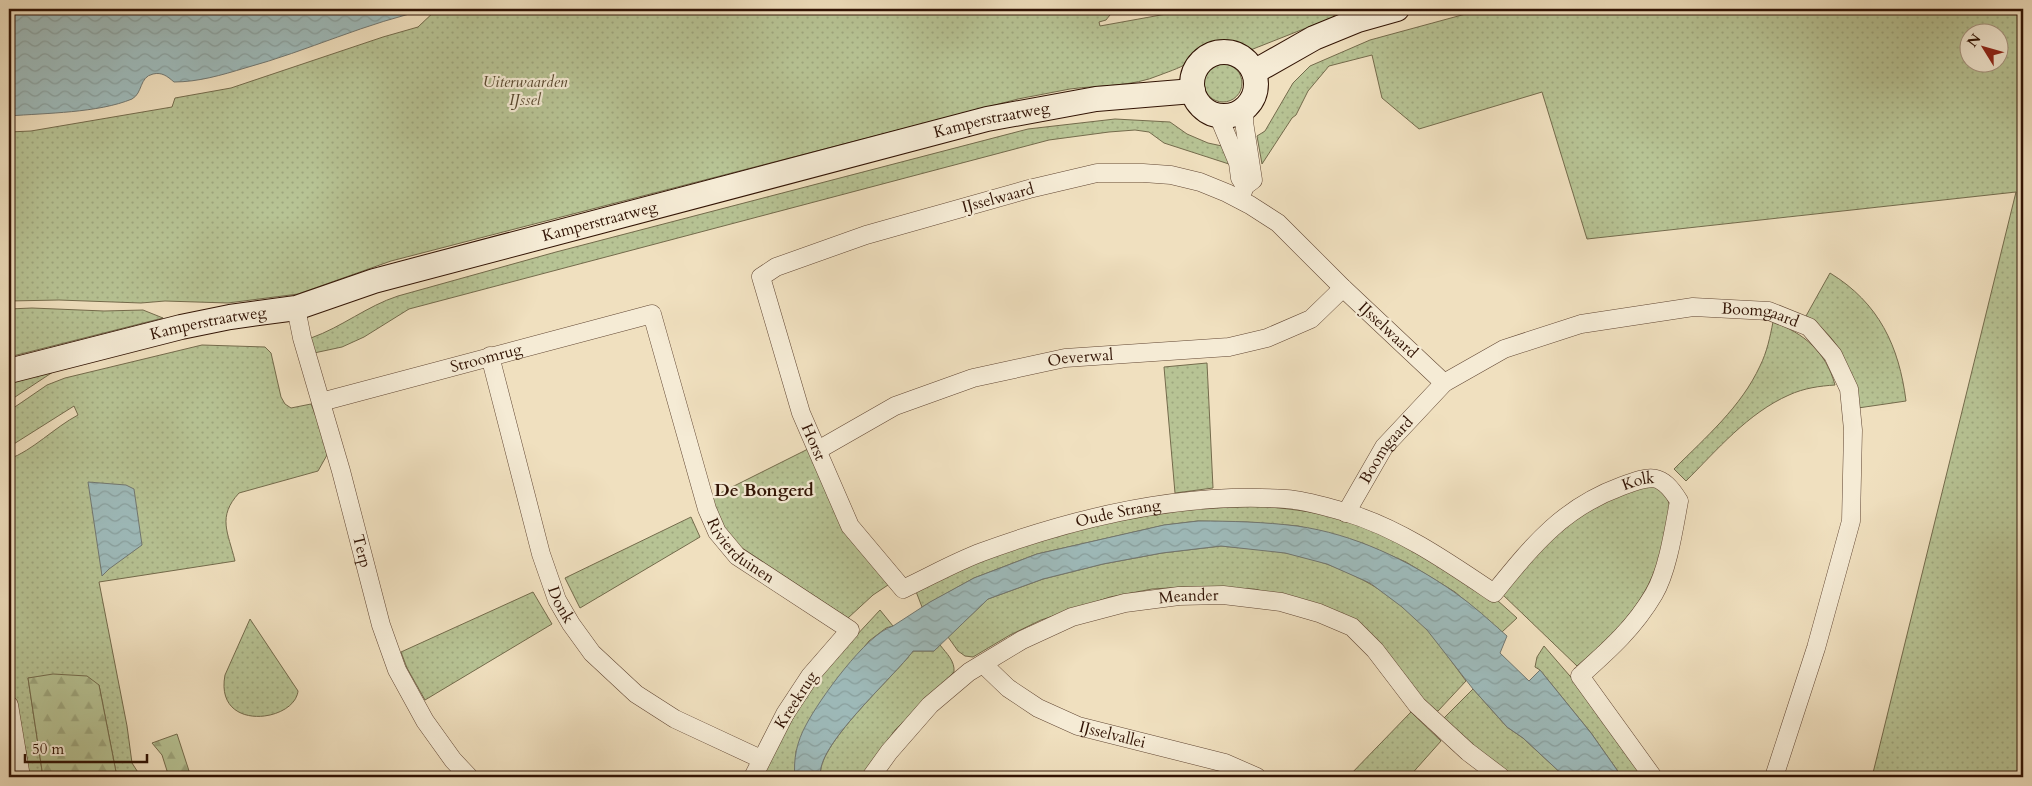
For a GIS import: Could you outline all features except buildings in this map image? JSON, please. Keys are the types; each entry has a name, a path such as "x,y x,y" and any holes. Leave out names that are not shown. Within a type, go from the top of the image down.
{"main road":[{"path":"1254,72 1314,38 1358,20 1397,9"},
{"path":"1222,52 1235,53 1246,60 1254,72 1256,91 1252,100 1245,108 1233,114 1218,115 1202,107 1193,91 1193,77 1199,65 1209,56 1222,52"},
{"name":"Kamperstraatweg","path":"9,371 181,327 230,317 296,308 374,281 987,119 1096,99 1193,91"}],"street":[{"path":"1243,193 1253,180 1244,122 1245,108"},
{"path":"1218,115 1238,162 1243,193"},
{"name":"IJsselwaard","path":"762,277 776,268 866,235 1029,189 1097,173 1143,173 1171,176 1243,193 1278,223 1343,288 1444,383"},
{"name":"Horst","path":"762,277 801,414 850,526 903,589"},
{"name":"Oeverwal","path":"818,450 895,406 973,378 1065,358 1229,347 1267,338 1311,319 1343,288"},
{"name":"Boomgaard","path":"1346,513 1384,447 1444,383 1504,350 1581,324 1693,307 1769,312 1809,327 1833,355 1850,389 1854,430 1851,521 1816,648 1774,777"},
{"name":"Terp","path":"296,308 302,338 341,471 381,625 397,670 425,722 453,760 469,777"},
{"name":"Stroomrug","path":"321,402 652,314"},
{"name":"Rivierduinen","path":"652,314 707,509 716,532 737,556 850,630"},
{"name":"Donk","path":"490,356 541,554 558,600 571,624 592,653 636,694 675,719 761,759"},
{"name":"Kolk","path":"1346,513 1393,531 1450,563 1494,593 1534,543 1568,513 1603,493 1644,478 1657,478 1671,488 1679,501 1670,550 1655,592 1624,636 1580,676 1653,777"},
{"name":"Oude Strang","path":"903,589 980,552 1099,515 1212,499 1287,499 1346,513"},
{"name":"Meander","path":"871,777 889,752 930,705 969,672 1022,640 1072,618 1125,603 1178,596 1223,595 1281,602 1320,613 1352,627 1375,650 1417,705 1468,752 1501,777"},
{"name":"Kreekrug","path":"753,777 785,714 810,676 850,630"},
{"name":"IJsselvallei","path":"983,664 1008,688 1038,708 1078,726 1225,762 1257,777"},
{"path":"9,705 20,777"}],"green space":[{"name":"Uiterwaarden IJssel","path":"437,9 1117,9 1106,20 1099,22 1100,26 1194,9 1335,9 1334,17 1248,51 1232,44 1224,43 1211,46 1185,65 1149,79 1127,84 1070,89 1018,99 391,261 298,294 228,303 9,301 9,132 31,131 172,107 175,98 231,88 418,27"},
{"path":"1484,9 2023,9 2023,777 1872,777 2016,192 1587,239 1542,92 1419,129 1382,98 1372,55 1329,66 1308,91 1296,115 1292,118 1262,164 1257,136 1265,131 1293,83 1310,66 1370,40"},
{"path":"1223,64 1237,69 1242,83 1237,97 1223,102 1209,97 1204,83 1209,69"},
{"path":"1115,119 1170,122 1187,134 1208,143 1222,146 1232,165 1164,143 1149,132 1135,130 1049,140 409,309 364,337 342,347 314,353 311,338 398,296 556,252 1028,129"},
{"path":"1830,273 1862,298 1884,328 1898,362 1906,401 1858,408 1848,367 1837,345 1819,325 1806,316"},
{"path":"9,309 104,311 143,310 163,318 9,357"},
{"path":"1773,322 1795,332 1820,353 1835,385 1812,388 1795,393 1760,412 1721,445 1686,481 1674,469 1722,421 1743,395 1762,361"},
{"path":"202,345 265,347 271,353 281,397 285,404 291,408 311,404 319,424 327,455 318,471 239,493 232,502 226,517 227,533 235,561 99,582 127,726 132,763 141,777 117,777 99,685 28,678 43,777 29,777 26,751 9,689 9,459 26,450 78,415 74,406 9,447 9,411 47,385 65,378"},
{"path":"1207,363 1213,488 1175,493 1164,367"},
{"path":"62,366 9,401 9,378"},
{"path":"808,449 867,556 888,585 873,595 848,618 733,542 717,517 712,497"},
{"path":"1659,486 1669,504 1670,515 1652,576 1644,593 1622,623 1577,666 1501,593 1574,515 1635,487"},
{"path":"1258,506 1301,511 1343,519 1387,535 1434,561 1494,602 1497,600 1517,618 1502,632 1455,592 1406,562 1362,543 1298,526 1246,522 1198,521 1165,525 1037,554 974,578 922,607 915,589 947,572 1054,533 1194,507"},
{"path":"691,517 700,537 580,608 565,578"},
{"path":"1221,546 1270,550 1306,557 1325,563 1362,580 1397,602 1427,629 1466,681 1438,711 1433,712 1315,604 1254,589 1184,587 1152,589 1110,597 1041,620 1010,635 973,657 965,656 958,651 948,637 988,599 1043,579 1103,564 1162,553"},
{"path":"533,592 552,624 425,700 407,668 401,652"},
{"path":"880,610 893,626 886,628 869,641 836,681 796,751 795,777 759,777 815,680"},
{"path":"250,619 298,691 294,702 284,710 271,715 256,716 242,714 231,706 225,694 225,675"},
{"path":"940,645 952,661 954,672 895,730 862,777 821,777 822,764 829,749 857,712 913,651 934,651"},
{"path":"1544,646 1582,690 1644,777 1622,777 1591,733 1540,670 1535,667 1537,657"},
{"path":"53,674 87,676 99,685 117,777 43,777 28,678"},
{"path":"1473,689 1507,727 1523,738 1565,777 1515,777 1475,749 1444,718"},
{"path":"1411,712 1441,741 1409,777 1348,777"},
{"path":"177,734 191,777 169,777 162,755 152,743"}],"water":[{"path":"9,9 431,9 384,21 268,61 210,78 174,82 164,75 153,74 145,78 138,93 132,99 118,104 72,112 9,116"},
{"path":"88,482 126,485 134,489 142,545 102,576"},
{"path":"1198,521 1273,524 1318,530 1360,542 1418,569 1468,602 1507,636 1500,653 1529,681 1540,670 1591,733 1622,777 1565,777 1523,738 1507,727 1473,689 1427,630 1402,607 1370,583 1327,564 1285,553 1221,546 1162,553 1103,564 1043,579 988,599 934,651 913,651 842,731 829,749 822,764 821,777 795,777 795,757 798,744 812,714 844,669 870,641 882,632 930,602 974,578 1037,554 1164,525"}],"district":[{"name":"De Bongerd","path":"764,490"}]}
